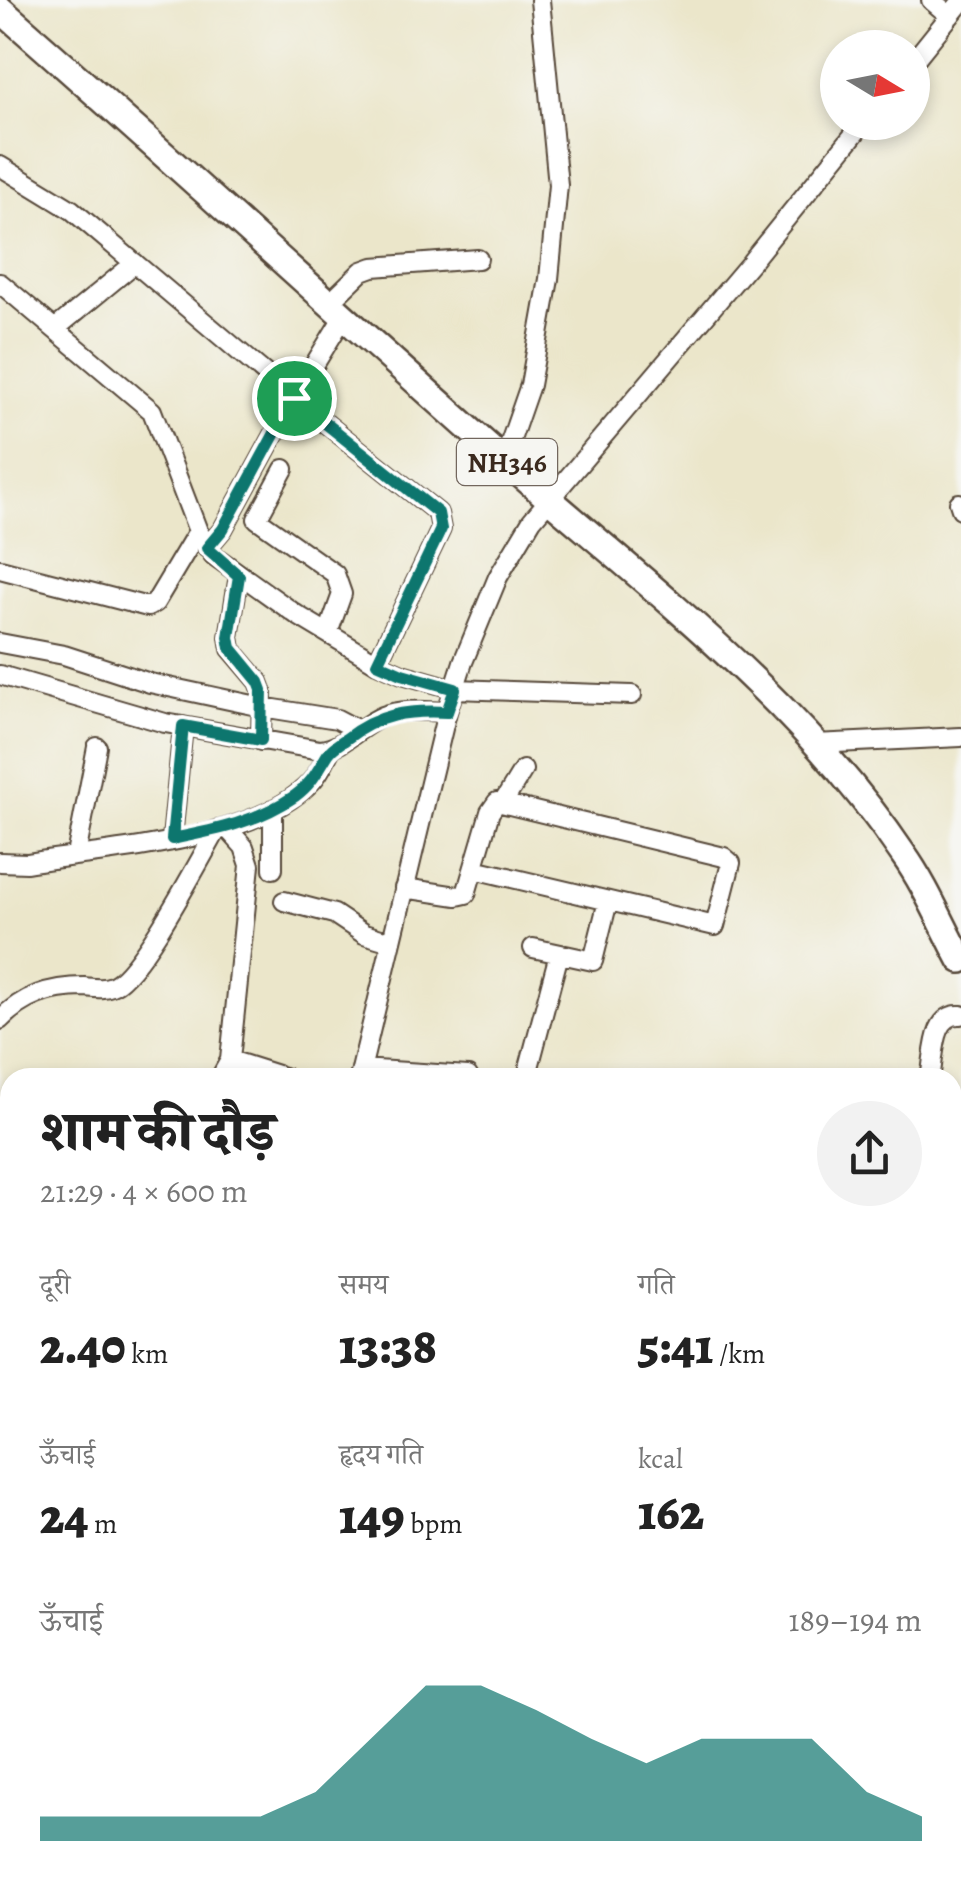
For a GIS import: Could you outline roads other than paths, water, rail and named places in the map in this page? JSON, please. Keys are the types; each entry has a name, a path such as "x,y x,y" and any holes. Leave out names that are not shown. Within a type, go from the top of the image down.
{"highway":[{"name":"NH346","path":"0,9 547,499 719,646 860,794 905,856 961,960"}],"street":[{"path":"504,460 530,386 550,280 558,185 540,0"},
{"path":"930,40 955,9 931,0"},
{"path":"361,1068 447,712 498,578 547,499 746,269 850,140"},
{"path":"0,166 72,210 294,398 438,513 441,529 377,663"},
{"path":"0,569 148,607 155,604 202,540 223,529 337,309 362,271 478,260"},
{"path":"56,328 136,263"},
{"path":"0,282 152,412 202,540 239,576 328,634 402,674 455,689 632,695"},
{"path":"284,470 257,519 336,574 342,594 328,634"},
{"path":"239,576 229,637 231,648 259,682 261,740"},
{"path":"0,643 64,655 150,683 262,708 337,719 358,730"},
{"path":"0,675 183,726 331,749"},
{"path":"0,862 27,864 222,829 274,809 299,794 331,749 385,715 415,710 447,712"},
{"path":"172,839 183,726"},
{"path":"815,744 961,737"},
{"path":"76,855 98,747"},
{"path":"504,801 523,770"},
{"path":"404,888 462,896 468,891 474,869 490,812 497,802 504,801 724,856 731,863 715,926 474,869"},
{"path":"273,869 274,809"},
{"path":"0,1020 34,995 57,988 101,988 121,980 222,829"},
{"path":"222,829 244,847 250,866 230,1060 226,1068"},
{"path":"284,901 334,914 364,934 391,942"},
{"path":"532,948 596,960 608,901"},
{"path":"529,1068 560,954"},
{"path":"932,1068 939,1027 945,1018 961,1015"},
{"path":"230,1060 250,1068"}]}
